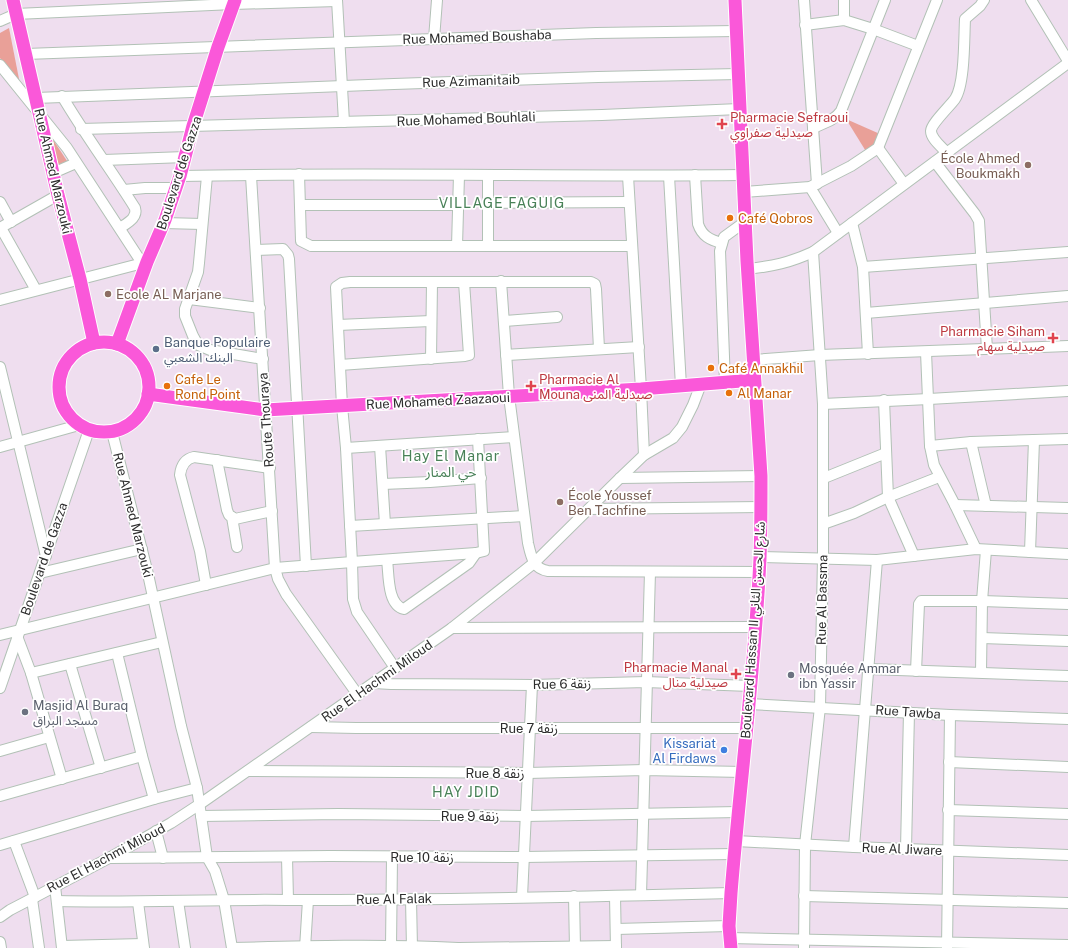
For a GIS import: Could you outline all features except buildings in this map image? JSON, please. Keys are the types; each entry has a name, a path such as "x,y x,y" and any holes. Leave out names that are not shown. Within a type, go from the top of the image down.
{"main road":[{"name":"Rue Ahmed Marzouki","path":"13,0 58,196 80,279 94,343"},
{"name":"Boulevard Hassan II شارع الحسن الثاني","path":"730,937 731,893 749,704 759,572 761,507 761,476 754,380 739,109 735,0"},
{"name":"Boulevard de Gazza","path":"117,344 145,263 164,223 178,182 193,126 218,47 234,2"},
{"path":"108,342 117,344 130,351 143,365 148,382 148,394 145,405 136,419 122,429 112,432 100,432 84,428 69,416 62,404 59,391 60,377 65,364 79,349 94,343 108,342"},
{"name":"Rue Mohamed Zaazaoui","path":"148,394 265,410 681,386 754,380"}],"street":[{"path":"434,39 437,0"},
{"path":"804,0 813,128 813,186 838,233"},
{"path":"844,0 844,20"},
{"path":"813,128 833,120 841,111 885,0"},
{"path":"744,192 813,186 851,166 878,148 936,0"},
{"path":"947,153 934,138 931,131 933,124 940,118 956,97 962,74 965,19 980,6 984,0"},
{"path":"748,269 793,261 813,252 1068,62 1031,0"},
{"path":"0,21 16,14 234,2 337,1 344,122"},
{"path":"805,24 844,20 918,46"},
{"name":"Rue Mohamed Boushaba","path":"26,54 596,33 736,31"},
{"path":"1,297 36,290 145,263 67,148 2,71"},
{"name":"Rue Azimanitaib","path":"36,98 590,77 738,74"},
{"path":"62,96 135,208 136,214 120,228"},
{"name":"Rue Mohamed Bouhlali","path":"82,128 602,115 739,109"},
{"path":"878,148 904,184"},
{"path":"104,160 185,157"},
{"path":"935,162 979,221 987,349"},
{"path":"53,172 76,163"},
{"path":"124,190 145,188 207,176 299,174 628,176 743,175"},
{"path":"299,174 301,241 311,246 632,246"},
{"path":"457,246 459,175"},
{"path":"488,175 488,246"},
{"path":"694,175 698,224 700,230 711,240 722,243"},
{"path":"207,176 198,272 185,309 185,316 198,345 210,350 262,359"},
{"name":"Route Thouraya","path":"251,176 275,568 278,579 288,597 358,694"},
{"path":"628,176 642,388 644,456"},
{"path":"669,176 681,386"},
{"path":"36,290 0,228 58,196"},
{"path":"0,202 11,222"},
{"path":"488,203 629,202"},
{"path":"300,205 458,205"},
{"path":"725,383 720,251 724,237 746,221"},
{"path":"164,223 202,224"},
{"path":"852,224 863,267 868,354"},
{"path":"256,250 283,249 288,255 289,259 306,566"},
{"name":"Rue Al Bassma","path":"804,944 805,845 820,707 823,558 823,404 813,252"},
{"path":"863,267 1068,252"},
{"path":"431,359 432,282"},
{"path":"340,365 469,355 464,282"},
{"path":"501,282 509,396 528,543 530,555 534,564 539,568 548,571 759,572"},
{"path":"395,668 357,612 352,593 352,562 336,287 342,283 591,282 595,284 599,349"},
{"path":"866,313 1068,296"},
{"path":"189,299 260,308"},
{"path":"504,321 557,317"},
{"path":"338,325 431,321"},
{"path":"753,360 820,355 1068,346"},
{"path":"506,355 639,347"},
{"path":"926,352 930,446 934,465 939,477 981,549 981,672"},
{"path":"0,367 17,443 46,556"},
{"name":"Rue El Hachmi Miloud","path":"0,917 10,910 109,858 200,804 248,772 452,628 534,564 644,456 673,438 694,406 701,384"},
{"path":"823,404 1068,391"},
{"path":"884,400 888,497 914,556"},
{"path":"0,446 84,428"},
{"name":"Boulevard de Gazza","path":"1,683 46,556 84,428"},
{"name":"Rue Ahmed Marzouki","path":"112,432 142,549 181,726 197,788 207,858"},
{"path":"346,448 514,437"},
{"path":"0,635 18,633 275,568 476,553 485,551 478,439"},
{"path":"930,446 971,442 1068,439"},
{"path":"1030,552 1034,440"},
{"path":"971,442 986,506"},
{"path":"380,446 385,524"},
{"path":"824,478 886,453"},
{"path":"206,585 200,551 180,475 183,464 191,457 270,468"},
{"path":"217,460 227,510 232,517 236,547"},
{"path":"620,478 761,476"},
{"path":"823,524 854,513 888,497 939,477"},
{"path":"383,484 480,478"},
{"path":"955,505 1068,508"},
{"path":"589,509 761,507"},
{"path":"232,517 235,519 272,511"},
{"path":"350,526 524,516"},
{"path":"40,573 142,549"},
{"path":"760,557 877,560 981,549 1068,554"},
{"path":"387,560 392,598 397,606 404,609 469,563 476,553"},
{"path":"854,847 877,560"},
{"path":"641,895 650,572"},
{"path":"916,671 920,601 982,601 1068,604"},
{"path":"452,628 755,627"},
{"path":"18,633 62,779"},
{"path":"982,638 1068,641"},
{"path":"31,673 162,642"},
{"path":"117,653 154,799"},
{"path":"70,664 101,768"},
{"path":"869,669 1068,676"},
{"name":"Rue 6 زنقة","path":"374,683 532,685 646,682 750,686"},
{"path":"522,897 532,685"},
{"name":"Rue Tawba","path":"749,704 1068,719"},
{"path":"906,849 909,712"},
{"path":"947,945 949,901 948,810 950,714"},
{"name":"Rue 7 زنقة","path":"311,727 746,728"},
{"path":"0,752 49,737"},
{"path":"0,796 142,756"},
{"path":"949,762 1068,767"},
{"name":"Rue 8 زنقة","path":"248,772 528,773 644,770 743,772"},
{"path":"0,845 154,799 197,788"},
{"path":"948,810 1068,814"},
{"name":"Rue 9 زنقة","path":"202,816 345,814 526,816 738,812"},
{"path":"156,831 163,858"},
{"path":"14,841 33,898 40,948"},
{"name":"Rue Al Jiware","path":"735,847 805,845 1068,854"},
{"name":"Rue 10 زنقة","path":"109,858 330,856 524,857 642,854 735,847"},
{"path":"287,857 288,900"},
{"path":"390,947 392,857"},
{"path":"207,858 215,872 224,900 232,948 616,947 615,896"},
{"path":"55,886 62,947 144,946 138,902"},
{"name":"Rue Al Falak","path":"57,901 138,902 224,900 392,900 731,893"},
{"path":"574,896 575,947"},
{"path":"804,896 1068,904"},
{"path":"411,899 412,947"},
{"path":"305,947 308,900"},
{"path":"178,901 185,948"},
{"path":"616,929 804,944 1068,945"},
{"path":"0,942 1,948"}],"shaded area":[{"path":"9,28 20,84 0,58 0,33"},
{"path":"846,119 880,134 877,146 867,153"},
{"path":"52,138 67,161 55,171"}],"place":[{"name":"Pharmacie Sefraoui صيدلية صفراوي","path":"722,124"},
{"name":"École Ahmed Boukmakh","path":"1028,165"},
{"name":"Café Qobros","path":"730,218"},
{"name":"Ecole AL Marjane","path":"108,294"},
{"name":"Pharmacie Siham صيدلية سهام","path":"1053,338"},
{"name":"Banque Populaire البنك الشعبي","path":"156,349"},
{"name":"Café Annakhil","path":"711,368"},
{"name":"Cafe Le Rond Point","path":"167,386"},
{"name":"Pharmacie Al Mouna صيدلية المنى","path":"531,386"},
{"name":"Al Manar","path":"729,393"},
{"name":"École Youssef Ben Tachfine","path":"560,502"},
{"name":"Pharmacie Manal صيدلية منال","path":"736,674"},
{"name":"Mosquée Ammar ibn Yassir","path":"791,675"},
{"name":"Masjid Al Buraq مسجد البراق","path":"25,712"},
{"name":"Kissariat Al Firdaws","path":"724,750"}],"district":[{"name":"VILLAGE FAGUIG","path":"502,203"},
{"name":"Hay El Manar حي المنار","path":"451,464"},
{"name":"HAY JDID","path":"466,792"}]}
